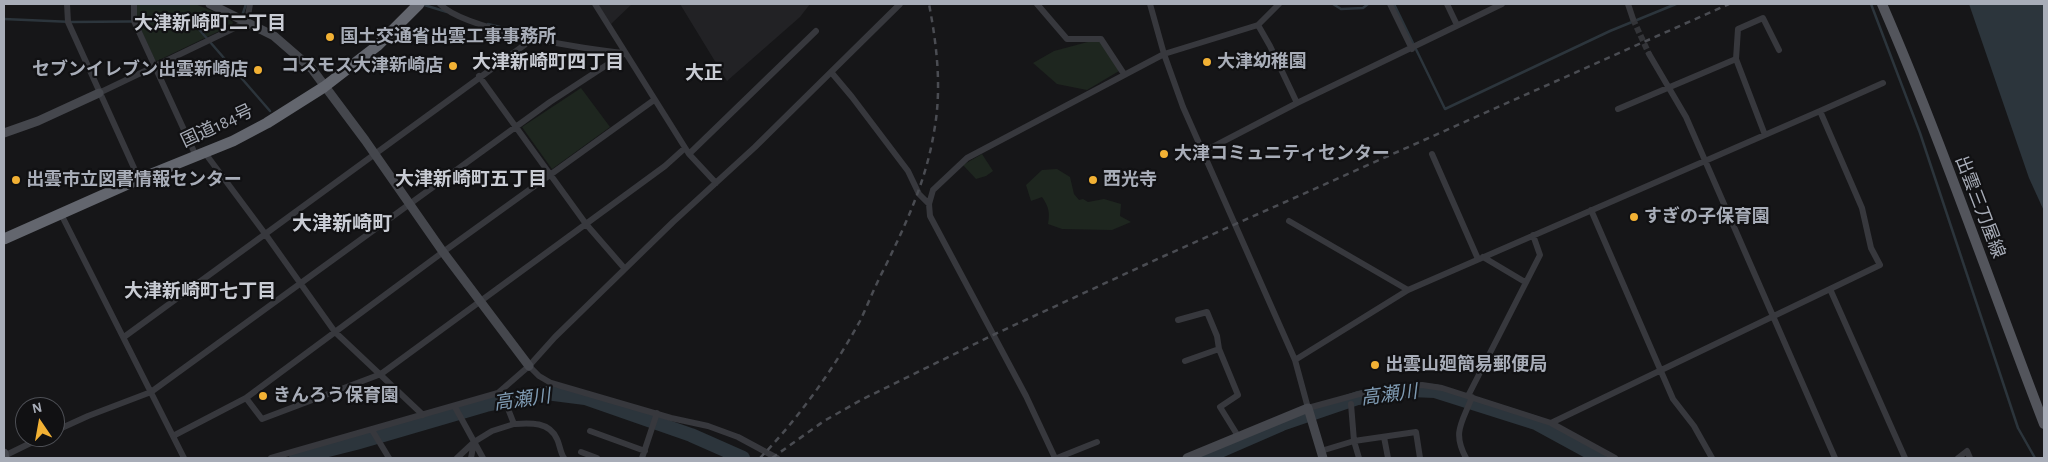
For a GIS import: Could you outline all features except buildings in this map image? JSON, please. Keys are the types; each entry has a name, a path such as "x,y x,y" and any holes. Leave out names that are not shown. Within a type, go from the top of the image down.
{"highway":[{"name":"国道184号","path":"4,239 139,179 233,141 267,123 324,87 377,46 419,4"}],"main road":[{"name":"出雲三刀屋線","path":"1882,4 1966,215 2044,424"}],"street":[{"path":"67,4 68,22 139,179"},
{"path":"134,4 134,21 200,155 266,235 335,332 423,415"},
{"path":"210,4 274,36 288,46 312,69 375,154 443,252 529,366 539,376 551,383 708,426 738,437 776,458"},
{"path":"247,22 250,4"},
{"path":"440,4 473,23 598,51 625,53"},
{"path":"594,4 687,151 716,183"},
{"path":"270,458 289,456 455,407 501,390 529,366 625,269 900,4"},
{"path":"1037,4 1067,39 1101,39 1124,74"},
{"path":"1150,4 1164,54 1183,107 1295,360 1322,455 1354,441 1416,432 1420,458"},
{"path":"1097,442 1056,458 1026,396 930,216 929,204 933,190 967,158 1164,54 1258,25 1279,4"},
{"path":"1390,4 1412,49"},
{"path":"1447,4 1457,25"},
{"path":"1203,152 1297,103 1502,4"},
{"path":"1628,4 1633,19"},
{"path":"1765,135 1736,59 1738,29 1763,18 1778,50"},
{"path":"4,133 38,122 247,22"},
{"path":"1258,25 1297,103"},
{"path":"246,398 262,419 380,374 687,151 816,31"},
{"path":"124,337 266,235 479,76 534,38"},
{"path":"65,426 151,392 550,102 625,53"},
{"path":"1649,54 1686,116 1835,458"},
{"path":"1618,109 1736,59"},
{"path":"831,72 908,171 918,194 929,204"},
{"path":"479,76 586,224 625,269"},
{"path":"1295,360 1408,290 1884,83"},
{"path":"173,436 246,398 443,252 654,100"},
{"path":"1551,423 1880,265 1871,248 1862,208 1820,111"},
{"path":"1432,154 1480,258 1525,282"},
{"path":"1591,210 1673,399 1694,426 1712,458"},
{"path":"61,214 184,458"},
{"path":"1288,221 1408,290"},
{"path":"1466,458 1459,445 1458,432 1470,397 1540,254 1533,235"},
{"path":"1830,289 1905,458"},
{"path":"1178,320 1207,312 1217,336 1219,349 1238,395 1220,407 1238,436"},
{"path":"1185,361 1219,349"},
{"path":"1187,458 1308,408 1374,390 1422,385 1442,388 1551,423 1616,458"},
{"path":"501,390 514,424"},
{"path":"1351,404 1354,441 1359,458"},
{"path":"455,407 483,458"},
{"path":"590,431 644,455 652,425 658,413"},
{"path":"457,458 474,442 492,431 514,424 532,423 542,425 552,431 564,458"},
{"path":"372,430 389,458"},
{"path":"1384,437 1388,458"},
{"path":"471,458 474,442"},
{"path":"4,456 22,447"},
{"path":"1958,458 1967,451 1970,458"},
{"path":"581,452 597,458"}],"shaded area":[{"path":"137,4 195,4 220,14 233,22 232,25 157,61 137,21"},
{"path":"598,4 632,4 611,24"},
{"path":"680,4 810,4 800,17 727,81"},
{"path":"1969,4 2044,4 2044,211 2029,178"},
{"path":"1099,39 1119,71 1087,90 1057,84 1033,63 1054,51"},
{"path":"581,88 610,127 552,169 522,127"},
{"path":"982,154 993,171 986,176 976,179 963,165"},
{"path":"1057,169 1070,177 1074,194 1079,200 1083,199 1088,202 1104,199 1121,204 1120,216 1131,222 1112,230 1062,229 1048,224 1048,207 1042,197 1031,201 1026,185 1042,170"}],"waterway":[{"path":"242,16 246,4"},
{"path":"421,4 447,12"},
{"path":"1333,4 1341,9 1363,8 1368,4"},
{"path":"1394,4 1445,109 1610,31 1676,4"},
{"path":"1871,4 1920,133 2018,428 2035,458"},
{"path":"185,21 229,17"},
{"path":"4,19 72,22 184,21 197,27 270,111"},
{"path":"488,24 531,35"},
{"name":"高瀬川","path":"1204,458 1282,424 1358,398 1410,390 1435,391 1536,423 1600,458"},
{"name":"高瀬川","path":"296,458 356,443 486,405 546,393 585,398 691,435 743,458"}],"tunnel":[{"path":"1633,19 1649,54"}],"railway":[{"path":"760,458 788,427 827,376 850,339 900,236 914,202 926,168 934,132 938,100 938,68 929,4"},
{"path":"772,458 824,421 861,400 993,335 1164,256 1729,4"}],"place":[{"name":"国土交通省出雲工事事務所","path":"330,37"},
{"name":"大津幼稚園","path":"1207,62"},
{"name":"コスモス大津新崎店","path":"453,66"},
{"name":"セブンイレブン出雲新崎店","path":"258,70"},
{"name":"大津コミュニティセンター","path":"1164,154"},
{"name":"出雲市立図書情報センター","path":"16,180"},
{"name":"西光寺","path":"1093,180"},
{"name":"すぎの子保育園","path":"1634,217"},
{"name":"出雲山廻簡易郵便局","path":"1375,365"},
{"name":"きんろう保育園","path":"263,396"}],"district":[{"name":"大津新崎町二丁目","path":"210,23"},
{"name":"大津新崎町四丁目","path":"548,62"},
{"name":"大正","path":"704,73"},
{"name":"大津新崎町五丁目","path":"471,179"},
{"name":"大津新崎町","path":"342,224"},
{"name":"大津新崎町七丁目","path":"200,291"}]}
